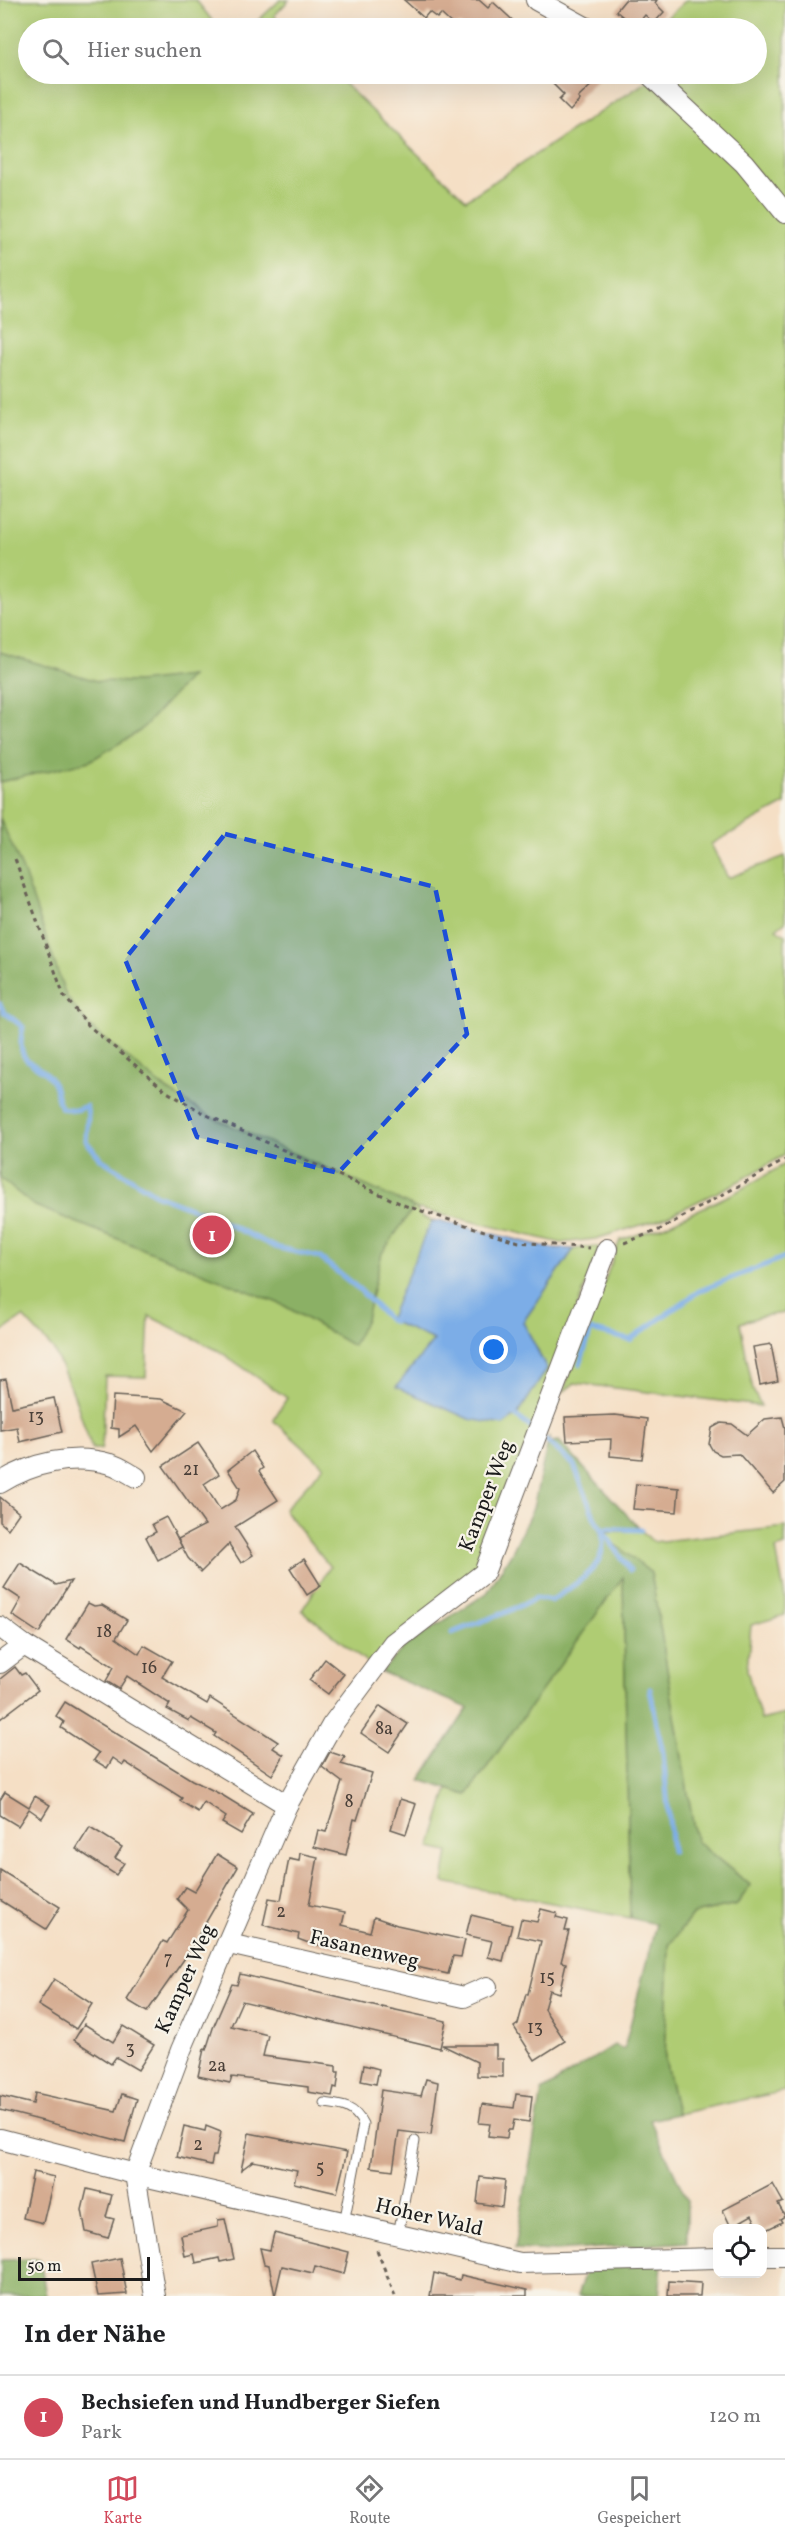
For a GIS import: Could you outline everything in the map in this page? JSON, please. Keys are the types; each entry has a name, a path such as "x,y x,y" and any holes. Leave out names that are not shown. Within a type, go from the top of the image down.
{"street":[{"path":"536,0 569,18"},
{"path":"660,84 744,163 785,213"},
{"name":"Kamper Weg","path":"135,2174 181,2050 229,1944 287,1805 332,1725 393,1643 484,1573 607,1249"},
{"path":"0,1483 38,1465 75,1459 111,1464 136,1477"},
{"path":"0,1627 24,1645 287,1805"},
{"path":"0,1663 24,1645"},
{"name":"Fasanenweg","path":"229,1944 464,1997 487,1987"},
{"name":"Hoher Wald","path":"0,2139 135,2174 520,2263 713,2258"},
{"path":"135,2174 155,2296"},
{"path":"767,2256 785,2256"}],"lane":[{"path":"324,2103 347,2105 360,2117 363,2124 344,2223"},
{"path":"398,2235 415,2141"}],"path":[{"path":"15,859 64,996 88,1026 167,1092 209,1116 406,1206 519,1242 607,1249 659,1230 785,1160"},
{"path":"369,2228 395,2296"}],"highlighted area":[{"path":"225,834 435,887 467,1034 338,1173 197,1137 125,959"}],"green space":[{"path":"0,0 196,0 210,18 18,18 18,84 344,84 466,200 643,84 653,84 690,118 785,224 785,804 711,844 728,878 785,856 785,922 776,929 785,935 785,1155 732,1185 661,1219 595,1239 561,1243 415,1208 422,1217 437,1222 547,1369 523,1322 574,1249 595,1246 599,1248 477,1583 368,1663 302,1610 330,1567 284,1510 324,1466 273,1420 287,1398 219,1351 149,1316 146,1377 105,1376 102,1449 92,1449 74,1395 53,1349 23,1317 0,1333"},
{"path":"280,0 289,0 274,16 276,18 261,18"},
{"path":"686,0 785,0 785,203 710,119 673,84 767,84 767,18 667,18"},
{"path":"0,652 97,681 137,682 191,676 140,731 90,761 0,782"},
{"path":"0,818 24,873 66,996 89,1026 168,1091 209,1116 414,1207 382,1253 366,1319 353,1346 283,1305 33,1205 0,1178"},
{"path":"785,1164 785,1313 762,1316 740,1323 753,1390 761,1406 575,1383 563,1392 620,1240 664,1226 736,1192"},
{"path":"549,1437 551,1442 559,1441 641,1530 600,1532 651,1573 696,1841 750,1885 737,1905 693,1914 669,1945 665,2059 677,2114 650,2120 687,2200 687,2242 555,2251 515,2249 542,2091 614,2045 624,2049 656,1924 630,1918 623,1577 467,1795 420,1780 468,1708 381,1672 405,1646 487,1593 512,1552 533,1508"},
{"path":"785,1527 785,1546 776,1549 785,1598 785,1615 751,1625 747,1670 761,1720 785,1714 785,2091 677,2114 665,2059 669,1945 693,1914 737,1905 750,1885 696,1841 651,1574 599,1532 641,1530 653,1542"},
{"path":"623,1576 630,1918 443,1882 448,1852 430,1848 448,1789 467,1795"},
{"path":"40,2259 46,2296 0,2296 0,2260"},
{"path":"662,2264 659,2296 577,2296 587,2266"}],"water":[{"path":"441,1221 550,1248 574,1249 523,1322 547,1369 518,1414 503,1425 469,1419 396,1387 434,1340 389,1320 427,1230 432,1222"}],"building":[{"path":"404,0 479,0 488,8 493,2 510,18 445,18 441,14 437,18 429,12 424,18"},
{"path":"625,0 657,0 655,3 664,12 659,18 648,18 645,15 642,18 624,18 616,11"},
{"path":"553,84 593,84 578,98 580,100 570,111 559,100 564,95"},
{"path":"771,1344 778,1381 760,1385 753,1347"},
{"path":"6,1379 12,1407 54,1398 62,1432 20,1442 17,1427 0,1430 0,1380"},
{"path":"113,1396 161,1399 187,1411 153,1451 136,1426 119,1437 119,1429 111,1428"},
{"path":"615,1415 647,1419 642,1459 610,1456 611,1439 567,1441 565,1417"},
{"path":"782,1417 785,1428 785,1482 773,1493 739,1454 721,1455 713,1451 709,1444 712,1428 721,1423 732,1424 747,1435 765,1419"},
{"path":"198,1443 219,1474 204,1484 220,1510 236,1500 240,1488 228,1470 252,1451 263,1468 259,1471 278,1500 235,1527 253,1555 241,1563 229,1544 201,1572 188,1558 178,1539 205,1525 163,1466"},
{"path":"636,1484 679,1488 677,1512 633,1509"},
{"path":"0,1497 19,1513 8,1529 0,1522"},
{"path":"166,1517 182,1547 158,1560 146,1537 156,1532 152,1524"},
{"path":"304,1559 321,1586 307,1595 290,1568"},
{"path":"20,1563 56,1585 71,1581 39,1633 12,1615 21,1599 4,1588"},
{"path":"88,1603 94,1606 102,1605 127,1620 116,1638 139,1654 144,1645 172,1661 162,1677 207,1704 210,1698 278,1742 273,1748 284,1755 272,1775 214,1736 216,1733 191,1718 189,1721 167,1709 170,1704 127,1676 119,1689 106,1681 114,1667 66,1639"},
{"path":"325,1659 344,1674 328,1694 309,1680"},
{"path":"15,1667 21,1675 25,1673 38,1690 0,1719 0,1679"},
{"path":"65,1702 192,1780 253,1814 241,1834 222,1823 226,1817 204,1802 198,1812 180,1801 182,1798 125,1762 123,1765 113,1758 107,1768 94,1760 99,1753 61,1728 64,1722 56,1716"},
{"path":"380,1706 408,1724 389,1752 361,1733"},
{"path":"330,1752 345,1757 341,1764 372,1773 357,1820 354,1819 346,1855 314,1847 318,1830 326,1832 342,1782 322,1767"},
{"path":"5,1792 29,1807 35,1796 50,1805 42,1818 29,1809 18,1826 0,1815 0,1800"},
{"path":"400,1799 416,1804 406,1834 391,1829"},
{"path":"90,1827 122,1847 115,1858 124,1863 116,1875 76,1849"},
{"path":"300,1853 318,1857 309,1905 345,1912 342,1925 370,1932 374,1917 397,1925 465,1940 461,1957 453,1956 448,1974 306,1942 298,1939 299,1934 263,1925 269,1898 281,1900 289,1859 299,1861"},
{"path":"217,1854 238,1867 187,1955 147,2012 127,2000 163,1941 167,1943 188,1910 177,1899 185,1887 194,1892"},
{"path":"0,1870 60,1907 46,1929 0,1900"},
{"path":"541,1909 557,1913 556,1917 568,1920 565,1931 569,1931 561,1962 566,1963 559,1993 549,1990 544,2009 565,2041 535,2060 514,2027 518,2024 526,1994 528,1994 541,1941 517,1936 521,1919 537,1922"},
{"path":"471,1915 512,1925 503,1961 488,1957 492,1941 466,1935"},
{"path":"240,1974 446,2021 440,2048 242,2001 231,2026 268,2035 263,2056 336,2066 336,2072 339,2072 337,2088 334,2087 332,2096 308,2092 308,2087 232,2077 230,2083 198,2076 204,2049 206,2050 232,1984 237,1985"},
{"path":"54,1979 92,2004 76,2029 38,2005"},
{"path":"84,2024 113,2042 123,2026 154,2045 138,2070 116,2057 111,2064 74,2040"},
{"path":"442,2045 496,2045 496,2059 503,2059 503,2077 477,2076 477,2062"},
{"path":"364,2065 379,2069 376,2084 361,2081"},
{"path":"426,2079 438,2082 431,2135 399,2131 393,2170 371,2167 381,2090 421,2096"},
{"path":"35,2093 116,2111 122,2094 137,2099 125,2142 0,2110 0,2096 33,2104"},
{"path":"516,2094 532,2096 529,2122 514,2120 512,2130 508,2130 507,2138 488,2136 490,2124 479,2123 482,2104 514,2108"},
{"path":"184,2126 205,2131 206,2126 221,2132 216,2156 213,2156 211,2165 177,2157"},
{"path":"249,2133 347,2152 337,2193 294,2183 297,2170 253,2161 241,2170"},
{"path":"33,2172 54,2177 43,2223 23,2218"},
{"path":"480,2177 505,2180 502,2207 477,2203"},
{"path":"773,2184 783,2202 778,2204 785,2216 780,2219 782,2222 767,2230 767,2224 756,2224 752,2215 736,2224 730,2224 723,2210"},
{"path":"87,2189 112,2195 106,2217 114,2219 108,2238 86,2232 82,2210"},
{"path":"225,2219 234,2259 220,2262 219,2258 196,2263 194,2254 185,2256 181,2235 218,2227 218,2220"},
{"path":"274,2233 349,2252 344,2274 315,2266 313,2273 282,2266 275,2296 269,2265 264,2264 260,2248 270,2250"},
{"path":"120,2258 127,2294 98,2296 91,2264"},
{"path":"434,2273 460,2280 461,2275 527,2290 527,2296 430,2296"},
{"path":"669,2281 701,2283 700,2296 668,2296"}],"waterway":[{"path":"0,1004 4,1012 23,1027 21,1041 25,1058 49,1077 61,1108 76,1110 86,1106 88,1114 86,1141 101,1159 157,1195 209,1215 275,1247 319,1257 360,1290 389,1320 395,1322"},
{"path":"580,1364 591,1330 630,1340 699,1291 785,1257"},
{"path":"511,1412 534,1430"},
{"path":"541,1436 574,1465 595,1519 630,1570"},
{"path":"601,1528 641,1530"},
{"path":"452,1633 505,1613 536,1598 551,1601 580,1581 596,1565 603,1545 602,1532"},
{"path":"650,1689 663,1753 672,1851"}],"place":[{"name":"Bechsiefen und Hundberger Siefen","path":"212,1235"}]}
